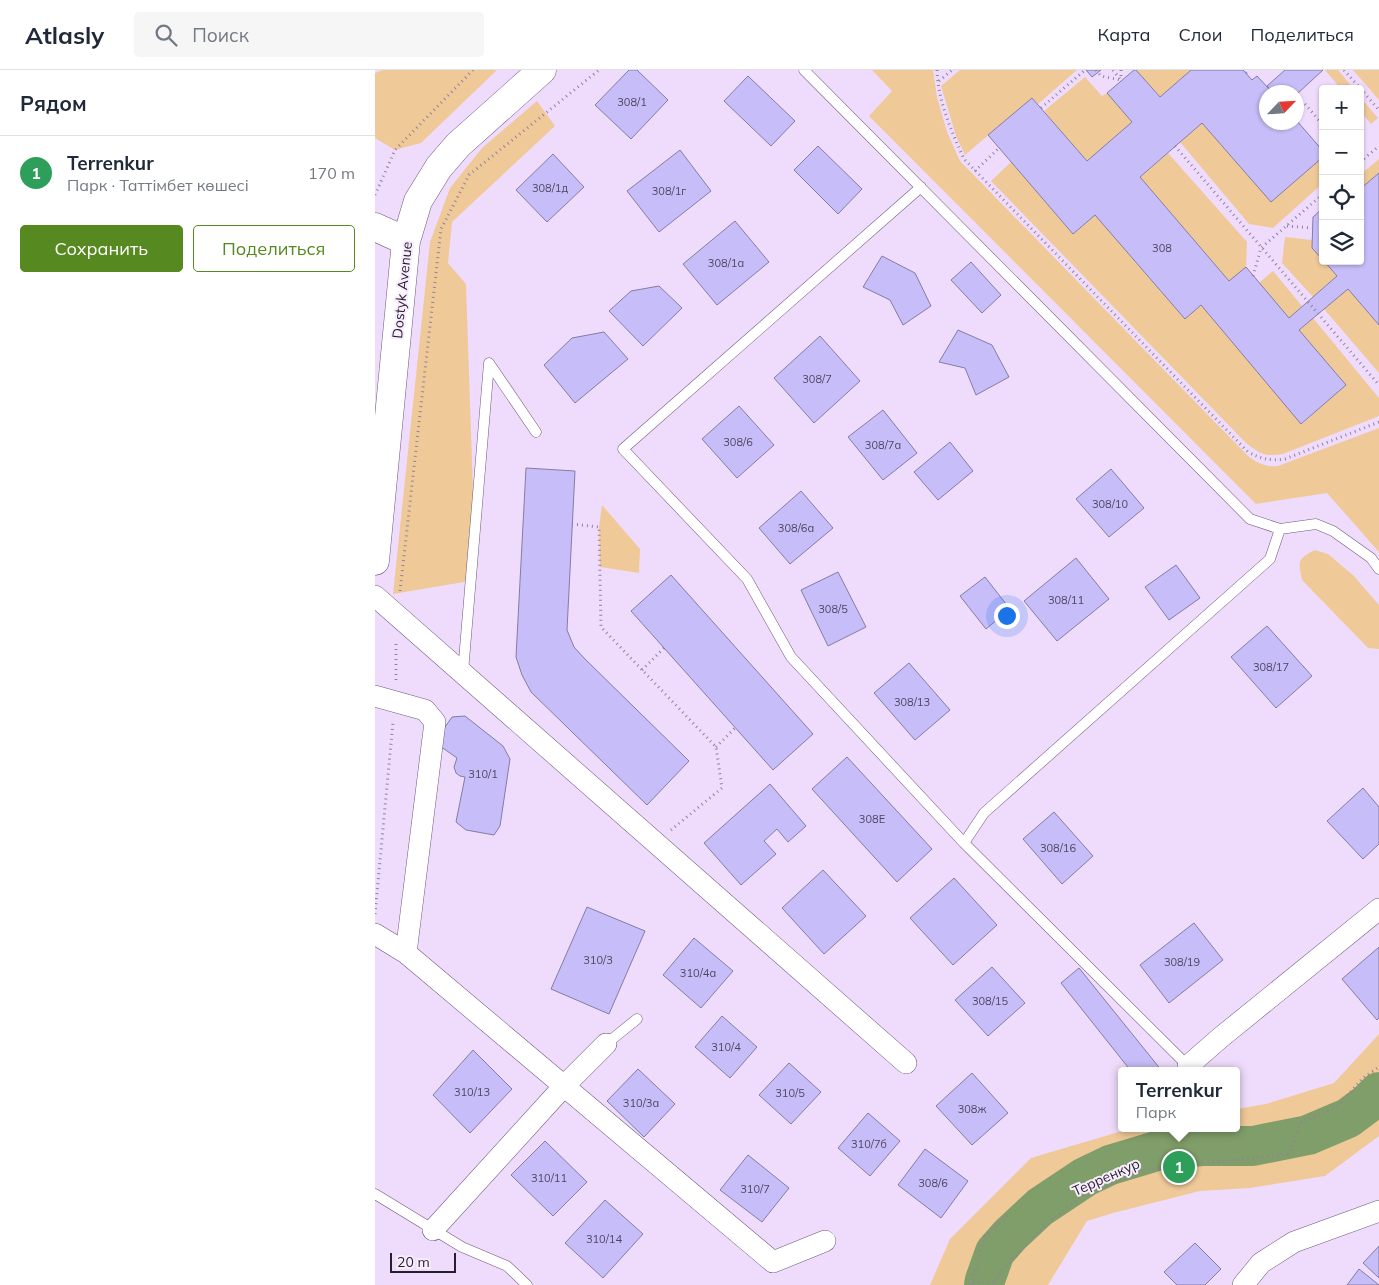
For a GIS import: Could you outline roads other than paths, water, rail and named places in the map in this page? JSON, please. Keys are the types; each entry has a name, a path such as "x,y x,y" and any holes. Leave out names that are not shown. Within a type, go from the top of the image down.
{"main road":[{"name":"Dostyk Avenue","path":"375,562 406,241 418,201 439,167 458,145 542,70"},
{"path":"375,227 406,241"}],"street":[{"path":"375,596 905,1063"},
{"path":"385,698 425,710 435,722 406,953"},
{"path":"1188,1066 1379,909"},
{"path":"375,934 406,953 773,1262 825,1241"},
{"path":"433,1230 564,1086 606,1044"},
{"path":"1243,1285 1261,1264 1294,1242 1379,1211"}],"lane":[{"path":"804,70 1250,519 1280,529 1316,524 1333,531 1371,558 1379,570"},
{"path":"921,187 623,449 747,579 791,657 964,843 1188,1066"},
{"path":"463,673 489,363 536,432"},
{"path":"964,843 984,813 1270,559 1280,529"},
{"path":"606,1044 637,1019"},
{"path":"375,1194 462,1248 507,1266 527,1285"}],"waterway":[{"path":"984,1285 995,1252 1010,1235 1040,1207 1085,1177 1110,1165 1160,1150 1202,1146 1253,1146 1308,1135 1348,1118 1379,1092"}],"place":[{"name":"Terrenkur","path":"1179,1167"}]}
